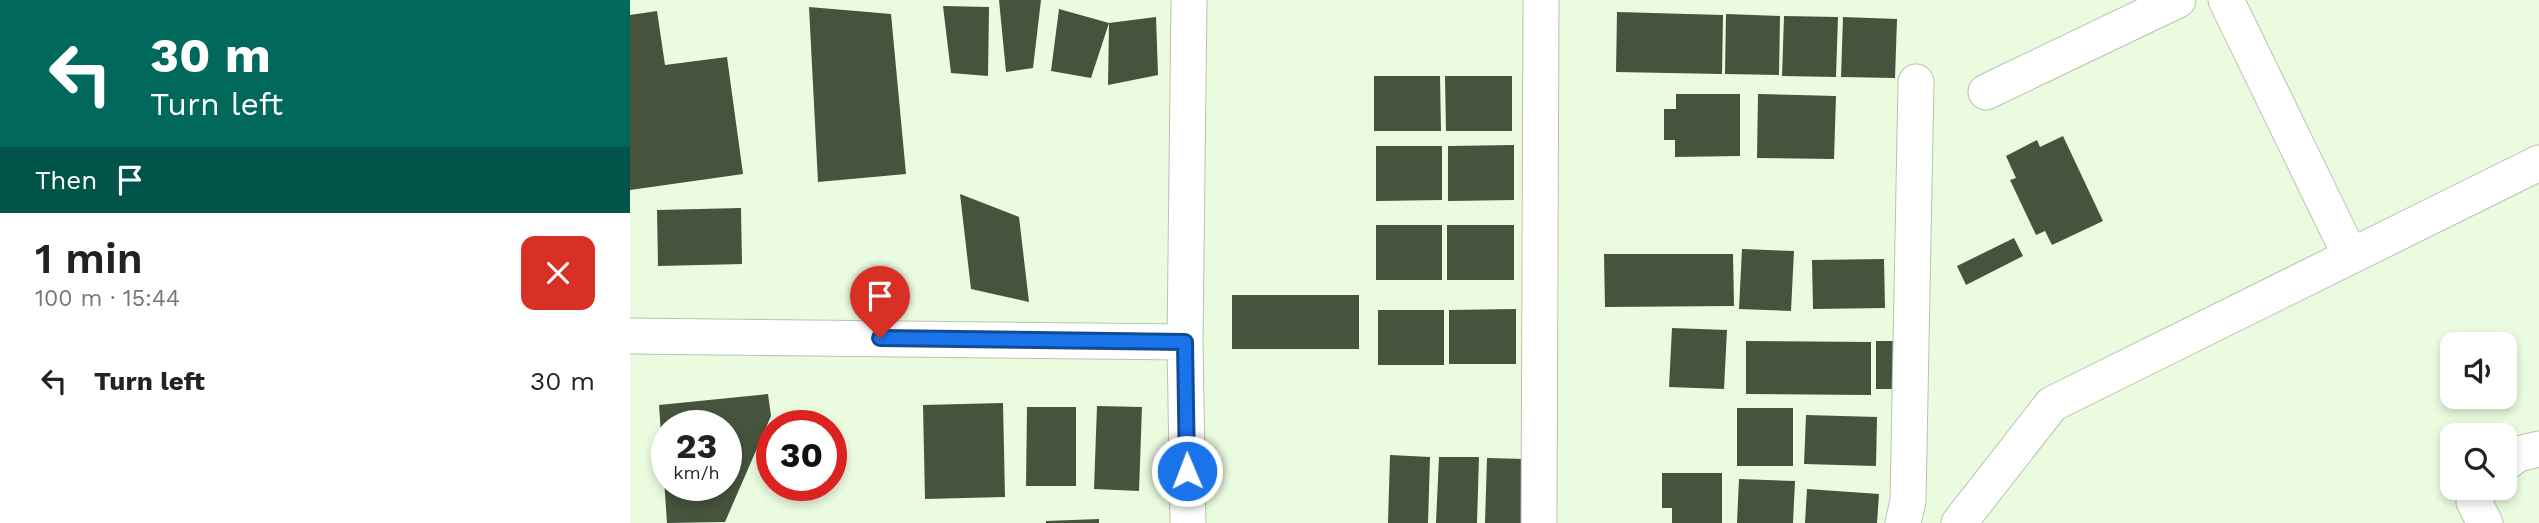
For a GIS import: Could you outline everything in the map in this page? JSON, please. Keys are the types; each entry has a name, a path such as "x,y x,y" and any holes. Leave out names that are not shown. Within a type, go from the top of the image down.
{"street":[{"path":"1188,523 1185,342 1189,0"},
{"path":"1539,523 1541,0"},
{"path":"1986,92 2178,0"},
{"path":"2226,0 2350,255"},
{"path":"1903,523 1908,501 1916,82"},
{"path":"1959,523 2052,404 2539,163"},
{"path":"630,336 1185,342"},
{"path":"2517,455 2539,449"},
{"path":"2475,500 2485,523"}],"building":[{"path":"999,0 1041,0 1033,68 1006,72"},
{"path":"943,6 989,7 988,76 951,73"},
{"path":"809,7 891,14 906,174 818,182"},
{"path":"1059,9 1109,23 1091,78 1051,71"},
{"path":"657,11 665,65 727,57 743,174 630,190 630,15"},
{"path":"1617,12 1723,15 1722,74 1616,72"},
{"path":"1726,14 1780,16 1779,75 1725,74"},
{"path":"1784,16 1838,17 1836,77 1782,76"},
{"path":"1156,17 1158,75 1108,85 1109,23"},
{"path":"1843,17 1897,19 1895,78 1841,77"},
{"path":"1374,76 1440,76 1441,131 1374,131"},
{"path":"1445,76 1512,76 1512,131 1446,131"},
{"path":"1676,94 1740,94 1740,156 1675,157 1675,140 1664,140 1664,109 1676,109"},
{"path":"1758,94 1836,96 1834,159 1757,158"},
{"path":"2063,136 2103,221 2052,245 2045,231 2036,235 2010,180 2016,178 2006,156 2037,140 2040,147"},
{"path":"1514,145 1514,200 1448,201 1448,146"},
{"path":"1376,146 1442,146 1442,200 1376,201"},
{"path":"960,194 1019,217 1029,302 971,289"},
{"path":"741,208 742,264 658,266 657,210"},
{"path":"1376,225 1442,225 1442,280 1376,280"},
{"path":"1447,225 1514,225 1514,280 1447,280"},
{"path":"2014,238 2023,256 1966,285 1957,266"},
{"path":"1742,249 1794,251 1791,311 1739,309"},
{"path":"1604,254 1733,254 1734,306 1605,307"},
{"path":"1884,259 1885,308 1813,309 1812,260"},
{"path":"1232,295 1359,295 1359,349 1232,349"},
{"path":"1516,309 1516,364 1449,364 1449,310"},
{"path":"1378,310 1444,310 1444,365 1378,365"},
{"path":"1672,328 1727,330 1724,389 1669,387"},
{"path":"1746,341 1871,342 1871,395 1746,394"},
{"path":"1876,341 1899,341 1899,389 1876,389"},
{"path":"768,394 770,410 756,410 756,451 742,483 742,410 659,410 659,405"},
{"path":"1003,403 1005,497 925,499 923,405"},
{"path":"1097,406 1142,407 1139,491 1094,489"},
{"path":"1027,407 1076,407 1076,486 1026,486"},
{"path":"1737,408 1793,408 1793,466 1737,466"},
{"path":"1806,415 1877,417 1876,466 1804,464"},
{"path":"1390,455 1430,457 1428,523 1388,523"},
{"path":"1439,457 1479,457 1477,523 1436,523"},
{"path":"1487,458 1527,459 1526,523 1485,523"},
{"path":"1662,473 1722,473 1722,523 1672,523 1672,508 1662,508"},
{"path":"1739,479 1795,481 1793,523 1737,523"},
{"path":"1807,489 1879,494 1877,523 1805,523"},
{"path":"666,501 734,501 725,522 667,523"},
{"path":"1099,519 1099,523 1046,523 1046,521"}],"route":[{"path":"880,338 1185,342 1187,471"}]}
